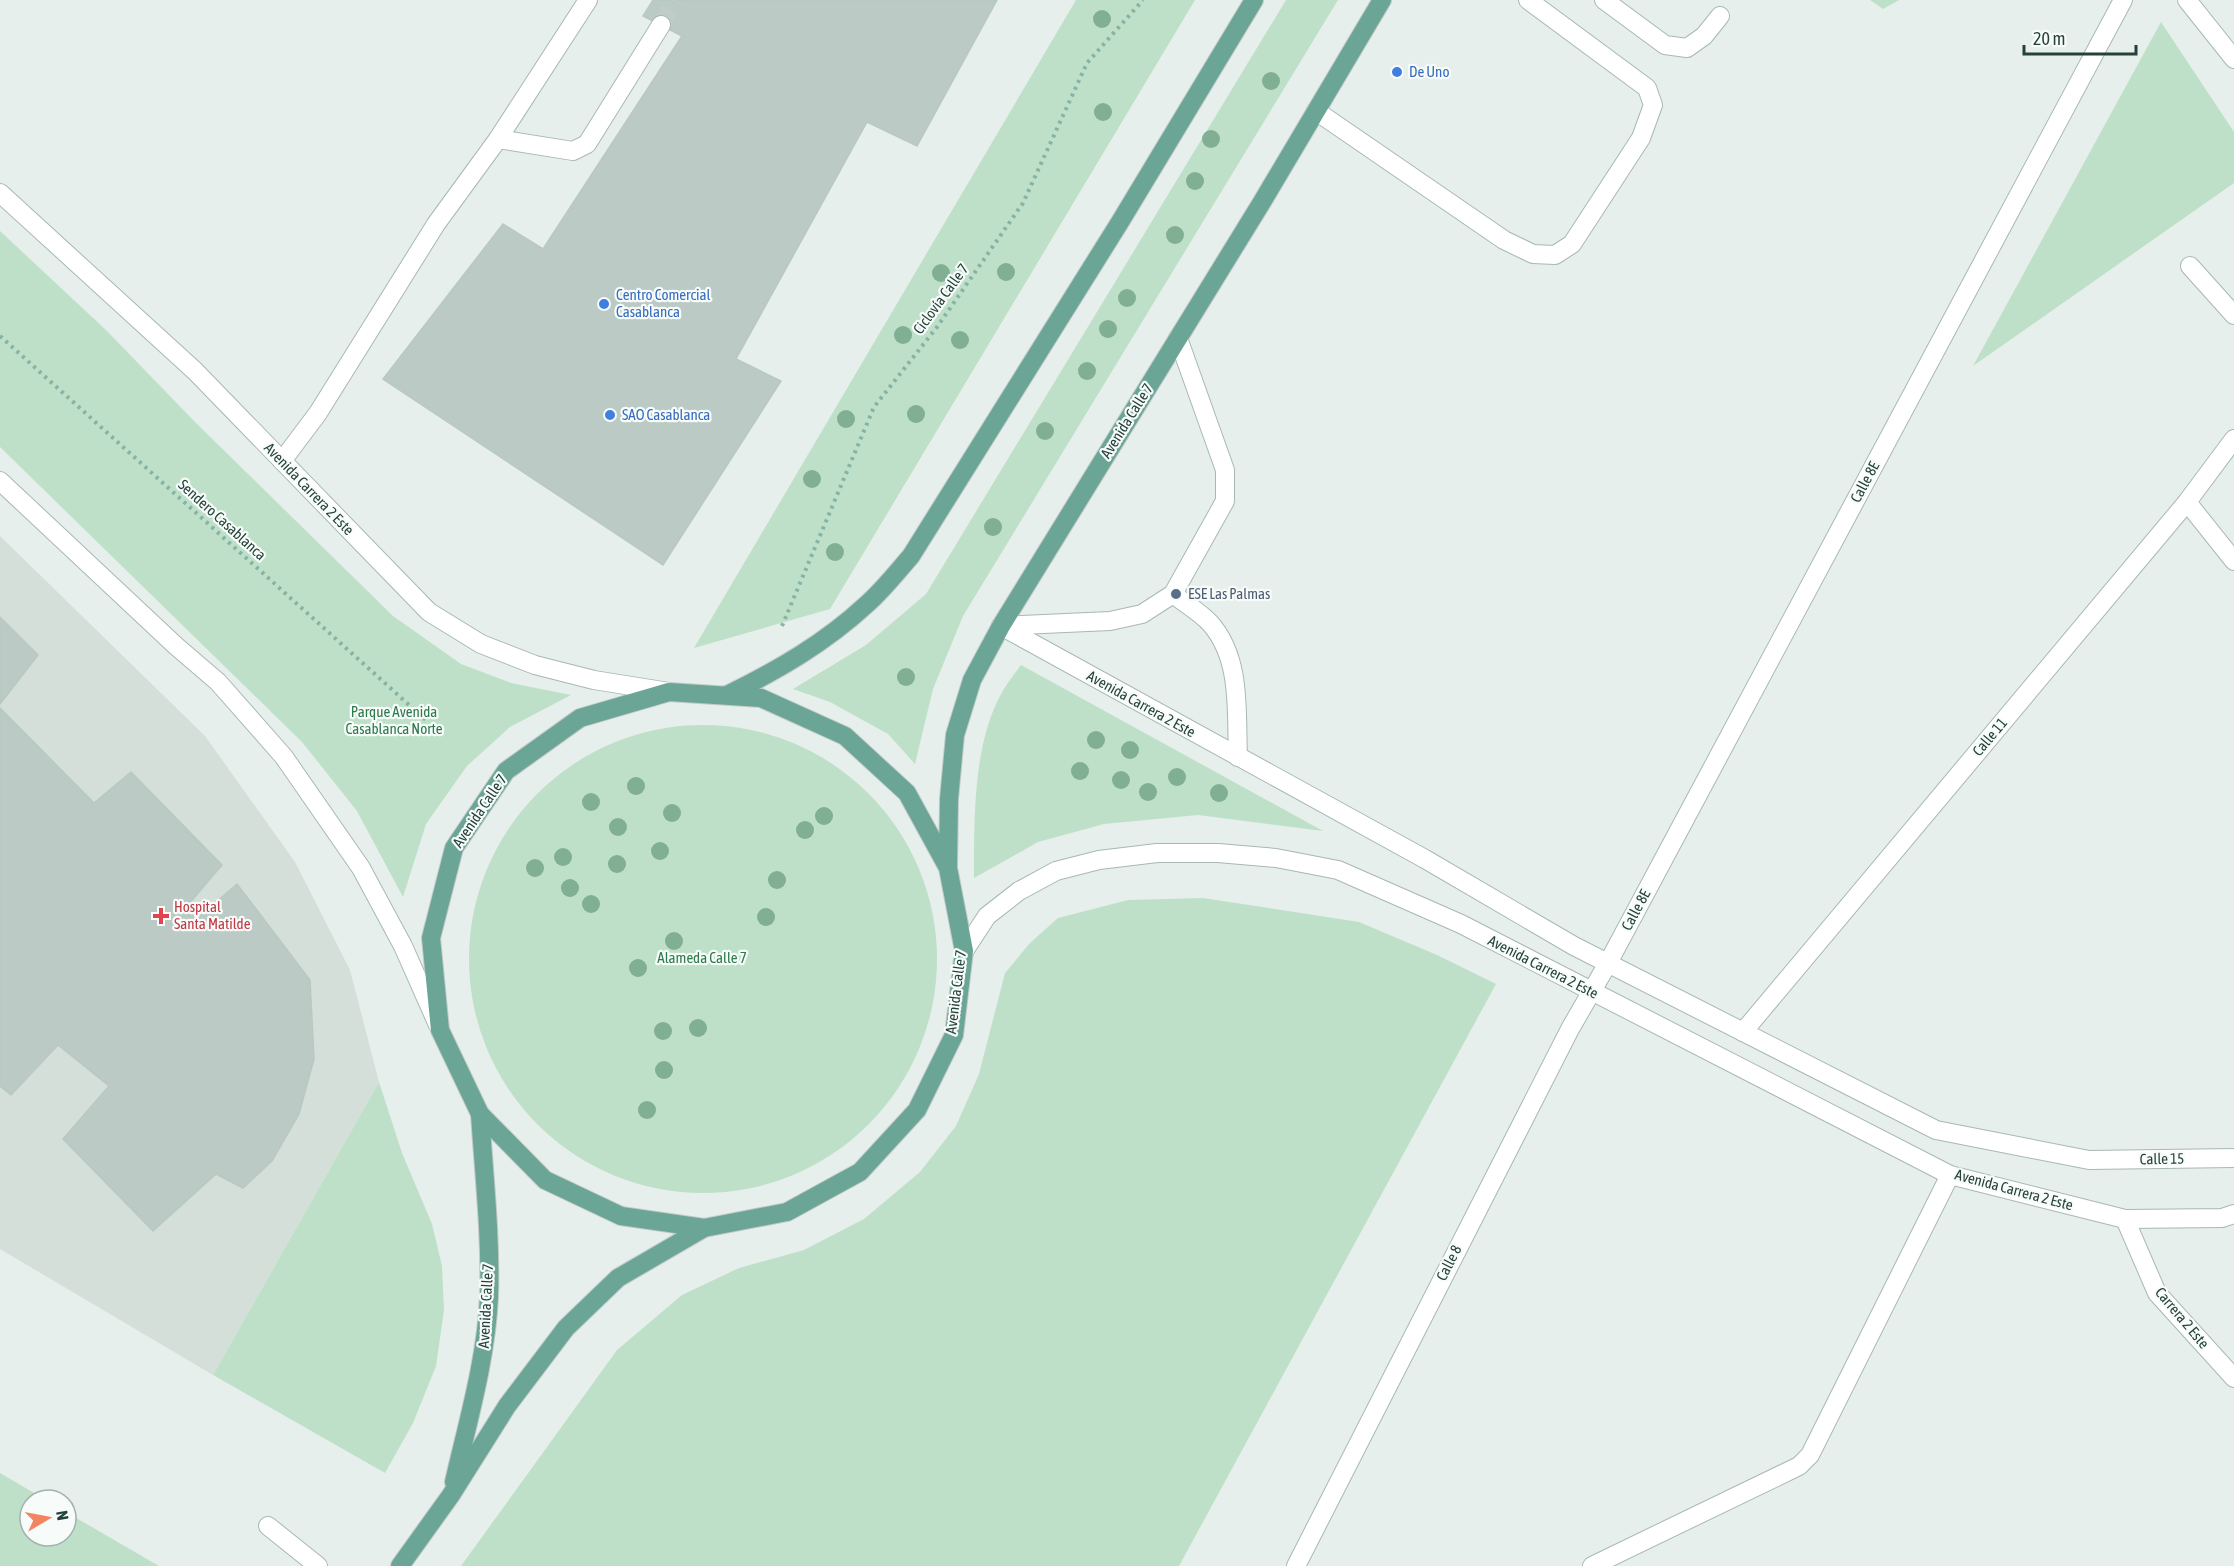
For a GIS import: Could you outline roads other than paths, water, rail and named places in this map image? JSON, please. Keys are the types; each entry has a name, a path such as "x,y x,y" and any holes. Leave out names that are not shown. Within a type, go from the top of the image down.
{"main road":[{"path":"725,696 779,669 823,640 868,604 911,556 1120,222 1254,0"},
{"name":"Avenida Calle 7","path":"948,868 907,793 845,736 761,698 669,692 580,718 506,771 454,848 431,938 440,1030 480,1114 545,1180 621,1216 704,1228 787,1212 860,1172 918,1110 954,1035 964,951 948,868 949,799 955,735 972,680 1001,626 1179,338 1382,0"},
{"name":"Avenida Calle 7","path":"451,1495 483,1355 489,1298 488,1239 480,1114"},
{"name":"Avenida Calle 7","path":"400,1566 451,1495 507,1406 566,1328 618,1278 704,1228"}],"street":[{"path":"282,461 318,413 436,224 498,139 588,0"},
{"path":"1316,111 1504,240 1533,254 1555,255 1572,244 1641,138 1653,105 1647,88 1528,0"},
{"path":"1604,0 1665,45 1687,48 1704,36 1720,16"},
{"name":"Calle 8E","path":"1608,963 2123,0"},
{"path":"2187,0 2234,59"},
{"path":"498,139 573,151 587,144 661,25"},
{"name":"Avenida Carrera 2 Este","path":"0,193 195,371 429,612 481,644 535,665 594,680 669,692"},
{"path":"2190,266 2234,315"},
{"path":"1001,626 1110,621 1142,614 1173,594 1225,501 1225,470 1179,338"},
{"name":"Calle 11","path":"1743,1032 2187,502 2234,439"},
{"path":"0,481 176,646 218,682 284,757 361,867 403,946 440,1030"},
{"path":"2187,502 2234,561"},
{"path":"1173,594 1210,622 1229,651 1234,678 1238,757"},
{"name":"Avenida Carrera 2 Este","path":"1001,626 1425,859 1574,946 1936,1130 2089,1160"},
{"name":"Avenida Carrera 2 Este","path":"964,951 987,916 1018,891 1056,871 1099,860 1157,853 1218,853 1276,858 1338,870 1461,924 1950,1174 2125,1220"},
{"name":"Calle 8","path":"1296,1566 1543,1081 1608,963"},
{"name":"Calle 15","path":"2089,1160 2234,1158"},
{"path":"1592,1566 1799,1466 1810,1455 1950,1174"},
{"path":"2125,1220 2222,1218 2234,1214"},
{"name":"Carrera 2 Este","path":"2125,1220 2157,1293 2234,1378"},
{"path":"268,1526 318,1566"}],"tunnel":[{"path":"661,25 675,0"}],"place":[{"name":"De Uno","path":"1397,72"},
{"name":"Centro Comercial Casablanca","path":"604,304"},
{"name":"SAO Casablanca","path":"610,415"},
{"name":"ESE Las Palmas","path":"1176,594"},
{"name":"Hospital Santa Matilde","path":"161,916"}],"park label":[{"name":"Parque Avenida Casablanca Norte","path":"394,720"},
{"name":"Alameda Calle 7","path":"702,958"}]}
